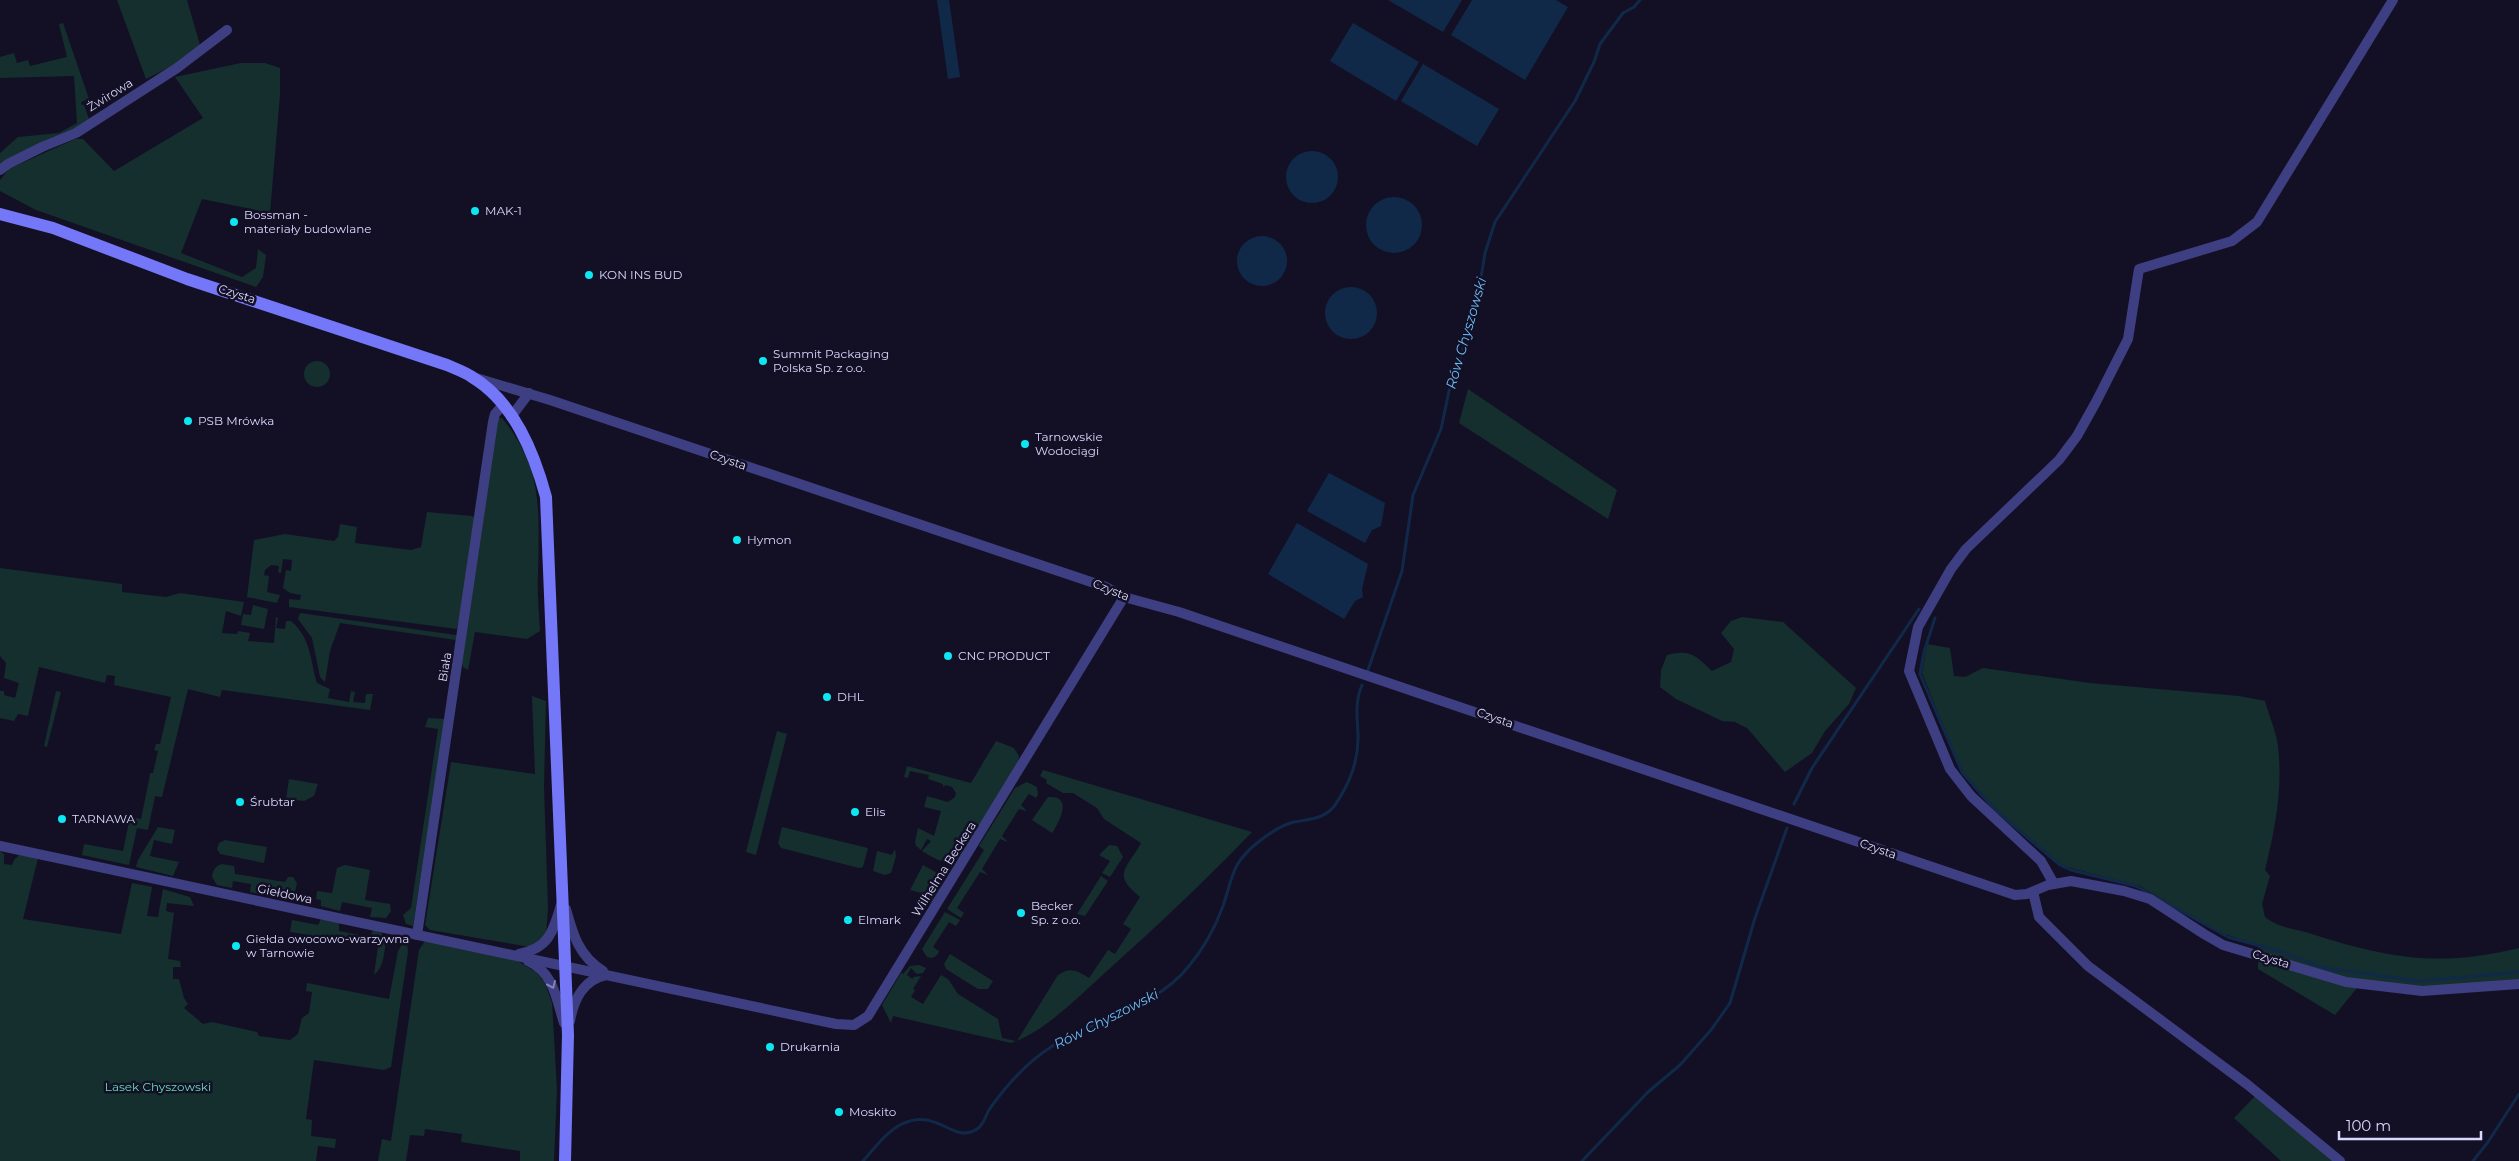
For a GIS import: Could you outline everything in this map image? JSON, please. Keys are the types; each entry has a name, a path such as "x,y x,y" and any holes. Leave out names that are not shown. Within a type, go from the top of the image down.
{"main road":[{"name":"Czysta","path":"0,214 53,228 187,279 447,366 473,377 512,418 529,446 546,497 566,965 568,1035 565,1161"}],"street":[{"path":"2054,884 2041,861 1971,796 1950,769 1909,671 1918,626 1951,569 1966,549 2059,460 2077,436 2128,338 2139,269 2232,240 2257,222 2393,0"},
{"name":"Żwirowa","path":"0,170 42,147 76,133 177,68 227,30"},
{"name":"Czysta","path":"473,377 529,393 1106,587 1124,597 1188,615 2015,895 2071,881 2124,891 2150,898 2224,945 2346,982 2422,991 2519,984"},
{"path":"512,418 529,393"},
{"name":"Biała","path":"417,935 493,422 495,414 502,406"},
{"name":"Wilhelma Beckera","path":"566,965 836,1024 854,1025 868,1016 1124,597"},
{"name":"Giełdowa","path":"0,846 566,965"},
{"path":"2033,892 2039,917 2088,966 2248,1086 2340,1161"},
{"path":"516,955 538,948 549,937 563,896"},
{"path":"563,896 573,934 580,951 596,967 609,975"},
{"path":"516,955 542,969 550,978 568,1035"},
{"path":"568,1035 571,1015 582,988 590,981 609,975"}],"green space":[{"path":"117,0 187,0 200,45 172,66 146,79"},
{"path":"63,23 89,99 81,102 89,119 73,131 0,166 0,153 18,137 59,133 77,123 74,76 0,78 0,57 14,53 17,63 28,60 30,66 67,57 59,24"},
{"path":"241,63 265,63 280,68 280,95 270,213 202,199 181,253 242,277 256,268 258,249 266,255 263,277 256,287 36,210 0,191 0,180 9,169 75,139 83,139 114,171 203,118 175,77"},
{"path":"317,361 326,365 330,374 326,383 317,387 308,383 304,374 308,365"},
{"path":"1468,389 1617,490 1608,519 1459,423"},
{"path":"498,418 502,418 516,437 532,473 536,492 539,531 538,588 540,631 527,639 475,632 468,670 463,667 461,660"},
{"path":"427,512 472,516 478,520 457,629 289,607 289,599 300,600 301,595 290,593 283,588 286,570 291,571 292,560 283,559 281,573 278,572 279,566 271,565 265,570 264,575 269,576 267,592 280,595 277,603 247,597 254,540 285,534 334,541 338,537 340,524 357,527 355,543 411,550 421,547"},
{"path":"0,568 122,584 122,592 166,597 180,593 244,602 241,616 226,611 222,633 237,634 238,631 250,633 248,641 274,643 276,617 278,618 276,628 285,629 286,621 291,621 303,634 317,683 330,689 328,698 349,702 351,691 355,692 353,702 365,703 366,694 373,694 370,710 222,690 220,697 188,689 162,797 155,796 148,830 137,828 129,865 82,855 84,844 123,851 130,817 141,819 150,773 153,773 158,751 154,750 156,744 160,744 171,697 114,685 115,676 107,675 105,683 39,667 28,716 18,714 14,721 0,718 0,691 4,691 4,695 15,698 19,683 4,678 6,663 0,656"},
{"path":"253,605 268,609 264,629 241,625 243,614 251,615"},
{"path":"300,613 456,635 456,640 340,623 330,651 325,682 320,677 312,638 298,619"},
{"path":"1742,617 1783,622 1856,688 1849,704 1825,731 1812,753 1785,772 1747,728 1735,722 1722,721 1676,699 1660,687 1661,670 1667,655 1687,653 1697,657 1712,671 1731,662 1734,649 1721,633 1731,621"},
{"path":"1927,644 1950,648 1954,676 1965,677 1983,668 2090,683 2239,696 2265,701 2278,746 2279,794 2275,824 2265,870 2270,876 2262,904 2265,917 2283,926 2342,943 2392,955 2416,958 2465,957 2519,948 2519,983 2453,988 2349,982 2357,988 2335,1015 2258,969 2258,945 2216,931 2140,886 2063,866 1996,809 1963,772 1922,673"},
{"path":"56,691 61,692 47,747 44,746"},
{"path":"532,696 546,701 544,787 548,908 546,935 530,947 430,930 425,925 451,762 535,774"},
{"path":"428,718 445,719 413,926 406,924 403,915 411,908 438,729 425,727"},
{"path":"777,731 787,734 756,855 746,852"},
{"path":"996,741 1014,748 1019,756 1018,763 961,856 956,860 946,862 922,851 931,841 927,839 921,850 916,846 918,828 934,836 941,811 924,807 927,796 948,802 955,797 956,793 952,787 946,785 943,787 943,784 928,779 929,775 910,771 908,778 904,777 907,766 971,783"},
{"path":"1043,770 1252,832 1181,903 1076,1000 1042,1027 1017,1041 1058,975 1062,972 1074,970 1089,978 1108,950 1115,954 1131,929 1123,924 1140,897 1126,883 1124,871 1141,843 1104,819 1097,808 1073,793 1063,793 1046,783 1047,780 1040,776"},
{"path":"289,779 318,784 314,796 304,801 286,799"},
{"path":"1027,782 1037,787 1038,795 1036,798 1029,794 1021,805 1027,811 1019,809 1002,836 1008,842 1000,839 982,869 988,875 980,872 957,908 964,913 961,918 947,909 984,850 979,846 1015,788"},
{"path":"1048,797 1061,800 1063,805 1061,816 1052,833 1032,820"},
{"path":"158,827 175,830 172,844 154,840 150,856 179,862 173,876 136,867 138,860"},
{"path":"782,827 868,848 863,867 859,868 781,848 778,843"},
{"path":"225,840 267,847 264,863 220,854 217,849 219,843"},
{"path":"1109,845 1117,846 1123,857 1110,877 1102,873 1110,861 1099,855"},
{"path":"895,849 896,856 891,873 885,875 873,871 877,851 892,855"},
{"name":"Lasek Chyszowski","path":"0,851 4,854 4,864 12,865 20,854 38,858 23,919 121,934 132,883 152,887 147,916 158,917 163,889 190,897 194,906 167,903 166,911 174,913 168,959 180,961 181,967 173,967 173,979 179,979 184,998 188,1004 184,1008 203,1024 212,1022 257,1032 259,1036 290,1040 298,1034 302,1018 309,1013 312,992 306,991 307,983 389,999 398,951 403,942 407,941 408,952 391,1067 384,1070 314,1060 306,1119 312,1120 311,1136 336,1139 335,1148 318,1146 316,1161 0,1161"},
{"path":"222,864 234,866 235,874 285,882 288,877 293,877 297,883 295,892 272,888 271,896 250,892 251,884 233,881 232,888 217,885 212,875 216,867"},
{"path":"345,865 370,870 365,900 390,904 391,911 386,918 370,917 372,908 342,902 340,911 321,906 321,900 316,899 317,891 332,893 337,868"},
{"path":"923,865 939,874 942,884 938,894 929,905 916,910 925,894 910,890"},
{"path":"1101,876 1108,881 1085,916 1077,914"},
{"path":"945,912 960,920 956,926 949,922 933,947 939,951 937,955 933,958 927,957 922,949"},
{"path":"321,919 339,923 339,931 370,937 373,930 381,932 386,941 383,960 380,968 374,975 378,946 290,932 292,920 318,925"},
{"path":"425,941 516,960 536,972 545,983 552,1003 557,1089 554,1161 520,1161 520,1151 461,1142 462,1134 425,1129 424,1136 410,1135 406,1161 378,1161 382,1139 391,1141 419,950"},
{"path":"950,954 993,981 988,989 978,989 946,969 944,964"},
{"path":"919,965 926,968 923,973 917,974 911,968 907,975 912,979 921,976 913,989 915,990 911,997 923,1004 941,975 948,979 958,994 998,1019 1002,1038 1016,1041 1011,1043 893,1016 891,1023 882,1005 901,973 903,974 910,966"},
{"path":"2258,1093 2340,1161 2281,1161 2234,1118"}],"water":[{"path":"937,0 949,0 960,77 948,79"},
{"path":"1388,0 1462,0 1443,32"},
{"path":"1472,0 1556,0 1568,7 1525,80 1451,35"},
{"path":"1353,23 1419,62 1396,101 1330,61"},
{"path":"1423,64 1499,109 1477,146 1401,101"},
{"path":"1307,151 1317,151 1331,158 1338,172 1338,182 1331,196 1317,203 1307,203 1297,199 1290,192 1286,182 1286,172 1290,162 1297,155"},
{"path":"1389,197 1399,197 1414,205 1420,214 1422,225 1420,236 1414,245 1399,253 1389,253 1378,248 1371,241 1366,230 1366,220 1371,209 1378,202"},
{"path":"1262,236 1271,238 1282,247 1287,261 1285,270 1276,281 1262,286 1253,284 1242,275 1237,261 1239,252 1248,241"},
{"path":"1351,287 1365,291 1373,299 1377,313 1373,327 1365,335 1351,339 1337,335 1329,327 1325,313 1329,299 1337,291"},
{"path":"1329,473 1385,503 1381,526 1372,530 1365,543 1307,511"},
{"path":"1297,523 1368,564 1362,589 1363,597 1355,601 1344,619 1268,574"}],"waterway":[{"name":"Rów Chyszowski","path":"1368,670 1402,571 1413,495 1441,429 1449,391 1475,314 1485,253 1495,222 1575,101 1594,62 1600,44 1623,13 1634,7 1640,0"},
{"path":"1794,804 1812,768 1919,609"},
{"path":"1935,618 1924,652 1920,674 1962,772 1994,809 2060,865 2071,870 2136,886 2228,937 2282,952 2325,968 2419,981 2519,972"},
{"name":"Rów Chyszowski","path":"863,1161 896,1127 915,1120 935,1122 960,1133 968,1133 977,1129 1011,1082 1042,1053 1068,1037 1142,1003 1175,981 1189,966 1209,938 1223,906 1237,865 1248,851 1279,828 1289,823 1323,815 1333,808 1337,802 1350,778 1357,752 1357,703 1362,685"},
{"path":"1582,1161 1648,1092 1680,1065 1711,1030 1730,1003 1755,918 1787,828"},
{"path":"2473,1161 2488,1142 2519,1094"}],"place":[{"name":"MAK-1","path":"475,211"},
{"name":"Bossman - materiały budowlane","path":"234,222"},
{"name":"KON INS BUD","path":"589,275"},
{"name":"Summit Packaging Polska Sp. z o.o.","path":"763,361"},
{"name":"PSB Mrówka","path":"188,421"},
{"name":"Tarnowskie Wodociągi","path":"1025,444"},
{"name":"Hymon","path":"737,540"},
{"name":"CNC PRODUCT","path":"948,656"},
{"name":"DHL","path":"827,697"},
{"name":"Śrubtar","path":"240,802"},
{"name":"Elis","path":"855,812"},
{"name":"TARNAWA","path":"62,819"},
{"name":"Becker Sp. z o.o.","path":"1021,913"},
{"name":"Elmark","path":"848,920"},
{"name":"Giełda owocowo-warzywna w Tarnowie","path":"236,946"},
{"name":"Drukarnia","path":"770,1047"},
{"name":"Moskito","path":"839,1112"}]}
